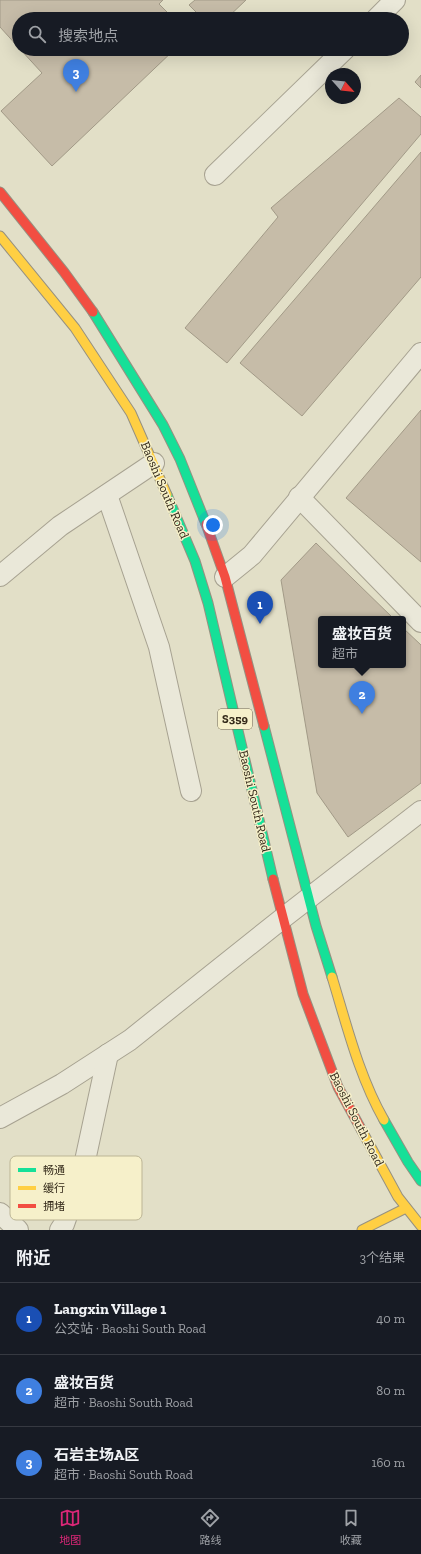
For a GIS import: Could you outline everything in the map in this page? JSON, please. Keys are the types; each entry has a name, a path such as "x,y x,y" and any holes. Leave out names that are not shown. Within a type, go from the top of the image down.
{"main road":[{"name":"Baoshi South Road","path":"0,192 64,272 94,313 163,425 180,459 216,548 225,576 308,898 363,1077 374,1102 408,1162 421,1181"},
{"name":"Baoshi South Road","path":"0,236 75,328 131,413 154,463 195,561 208,603 283,918 303,994 338,1087 398,1197 421,1226"},
{"path":"362,1230 406,1208"}],"street":[{"path":"383,12 396,0"},
{"path":"214,175 338,56"},
{"path":"225,576 252,555 421,352"},
{"path":"0,576 60,526 154,463"},
{"path":"107,495 159,647 191,791"},
{"path":"299,497 421,622"},
{"path":"0,1118 62,1084 130,1040 308,898 421,811"},
{"path":"86,1156 108,1054"},
{"path":"0,1213 18,1230"},
{"path":"60,1230 65,1220"}],"building":[{"path":"0,0 163,0 159,4 167,12 12,12 12,40 0,27"},
{"path":"195,0 246,0 233,12 196,12 189,5"},
{"path":"26,56 168,56 52,166 1,111 42,73"},
{"path":"421,75 421,88 415,82"},
{"path":"399,98 421,117 421,134 227,363 185,328 278,217 271,208"},
{"path":"421,152 421,277 302,416 240,363"},
{"path":"421,410 421,562 346,498"},
{"path":"316,543 391,616 318,616 318,668 406,668 406,631 421,645 421,783 348,837 317,793 281,580"}],"traffic: fast":[{"path":"93,312 163,425 180,459 206,524"},
{"path":"167,495 195,561 208,603 273,879"},
{"path":"264,726 316,926 332,977"},
{"path":"384,1120 408,1162 421,1181"}],"traffic: slow":[{"path":"0,236 75,328 131,413 167,495"},
{"path":"332,977 348,1032 367,1086 384,1120"},
{"path":"361,1129 398,1197 421,1226"},
{"path":"362,1230 406,1208"}],"traffic: jam":[{"path":"0,192 64,272 93,312"},
{"path":"206,524 225,577 264,726"},
{"path":"273,879 303,994 338,1087 361,1129"}],"place":[{"name":"石岩主场A区","path":"76,92"},
{"name":"Langxin Village 1","path":"260,624"},
{"name":"盛妆百货","path":"362,714"}]}
